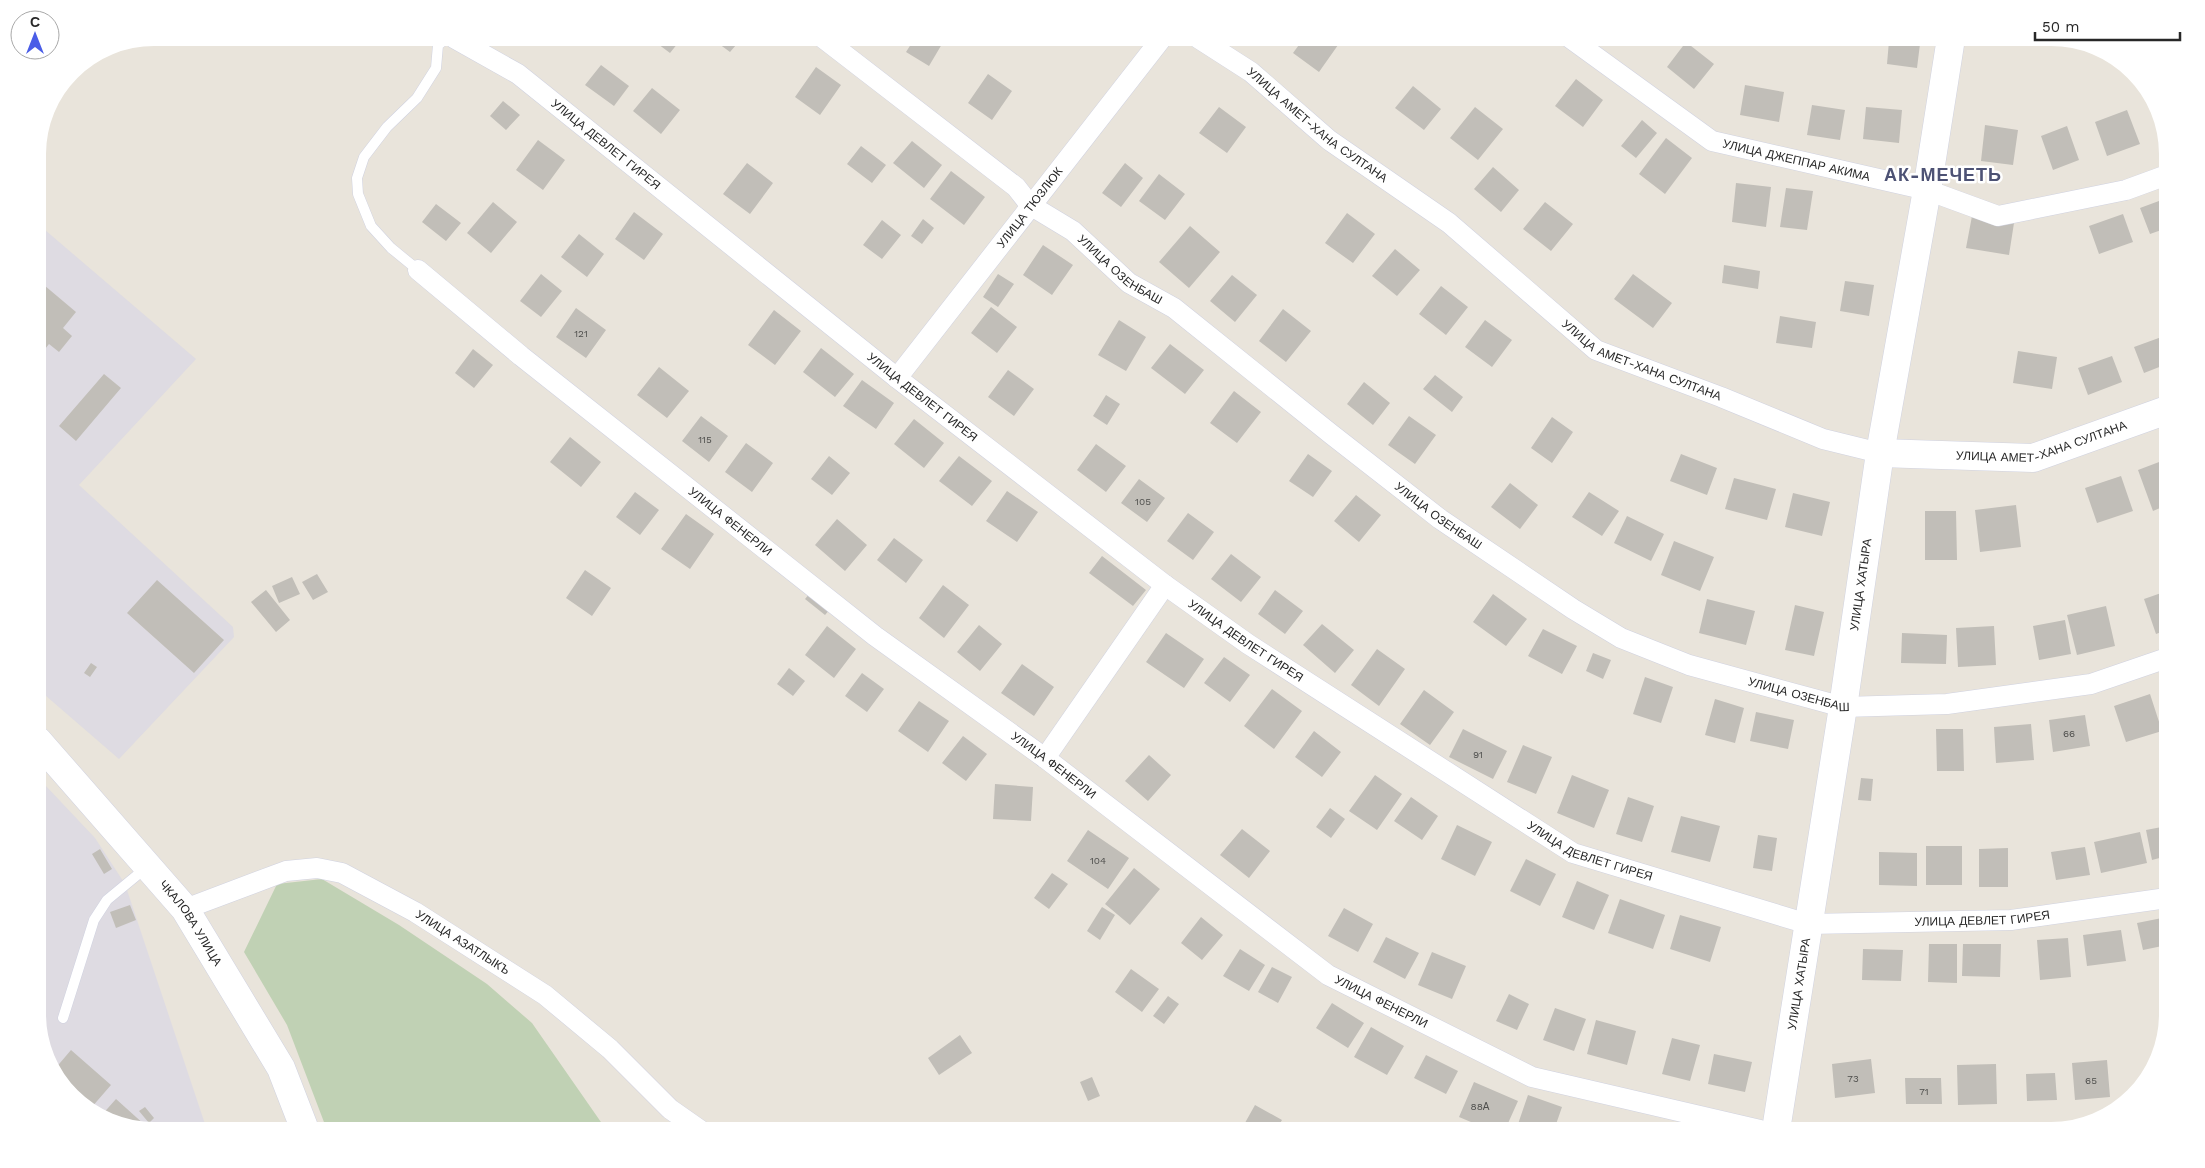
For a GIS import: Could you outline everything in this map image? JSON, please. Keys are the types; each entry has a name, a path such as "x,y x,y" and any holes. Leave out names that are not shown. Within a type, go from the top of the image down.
{"street":[{"name":"УЛИЦА ДЕВЛЕТ ГИРЕЯ","path":"468,46 518,74 897,378 1165,586 1248,644 1574,853 1808,924 2011,920 2159,899"},
{"name":"УЛИЦА ОЗЕНБАШ","path":"833,46 1016,187 1030,205 1073,231 1129,283 1174,308 1330,434 1440,519 1572,609 1621,638 1689,665 1843,707 1947,704 2092,684 2159,661"},
{"name":"УЛИЦА ТЮЗЛЮК","path":"897,378 1156,46"},
{"name":"УЛИЦА АМЕТ-ХАНА СУЛТАНА","path":"1210,46 1251,72 1329,140 1450,223 1596,350 1721,396 1823,439 1880,453 2032,458 2159,413"},
{"name":"УЛИЦА ДЖЕППАР АКИМА","path":"1581,46 1712,141 1927,190 1998,216 2126,190 2159,178"},
{"name":"УЛИЦА ХАТЫРА","path":"1777,1122 1843,707 1880,453 1927,190 1950,46"},
{"name":"УЛИЦА ФЕНЕРЛИ","path":"418,270 521,356 875,636 1045,758 1328,975 1532,1077 1726,1122"},
{"path":"1045,758 1165,586"},
{"name":"ЧКАЛОВА УЛИЦА","path":"46,750 185,909 282,1068 302,1122"},
{"name":"УЛИЦА АЗАТЛЫКЪ","path":"185,909 286,871 317,868 342,873 415,912 545,995 610,1049 670,1109 689,1122"}],"lane":[{"path":"418,270 390,248 371,226 358,194 357,178 364,157 387,127 417,98 436,68 438,46"},
{"path":"63,1018 94,920 108,900 148,867"}],"shaded area":[{"path":"46,231 196,359 79,485 233,627 234,637 119,759 46,696"},
{"path":"46,786 95,838 125,884 204,1122 140,1121 106,1111 94,1104 73,1085 57,1062 48,1035 46,1021"}],"green space":[{"path":"322,879 399,925 487,984 532,1023 601,1122 324,1122 287,1025 244,952 277,884"}],"building":[{"path":"661,46 676,46 670,53"},
{"path":"722,46 735,46 730,52"},
{"path":"910,46 941,46 929,66 906,52"},
{"path":"1298,46 1337,46 1319,72 1293,53"},
{"path":"1683,46 1691,46 1714,64 1694,89 1667,67"},
{"path":"1889,46 1920,46 1917,68 1887,64"},
{"path":"601,65 629,86 614,106 585,85"},
{"path":"816,67 841,85 820,115 795,97"},
{"path":"988,74 1012,91 992,120 968,103"},
{"path":"1576,79 1603,100 1583,127 1555,106"},
{"path":"1745,85 1784,92 1779,122 1740,115"},
{"path":"1413,86 1441,109 1424,130 1395,108"},
{"path":"652,88 680,110 661,134 633,111"},
{"path":"503,101 520,115 506,130 490,116"},
{"path":"1812,105 1845,110 1840,140 1807,135"},
{"path":"1219,107 1246,127 1227,153 1199,133"},
{"path":"1475,107 1503,129 1478,160 1450,138"},
{"path":"1866,107 1902,110 1899,143 1863,139"},
{"path":"2127,110 2140,144 2107,156 2095,122"},
{"path":"1642,120 1657,133 1636,158 1621,146"},
{"path":"1985,125 2018,130 2013,165 1981,161"},
{"path":"2067,126 2079,160 2053,170 2041,136"},
{"path":"1666,138 1692,158 1665,194 1639,174"},
{"path":"538,140 565,160 543,190 516,170"},
{"path":"912,141 942,165 924,188 893,163"},
{"path":"861,146 886,165 872,183 847,164"},
{"path":"747,163 773,183 750,214 723,194"},
{"path":"1125,163 1143,178 1121,207 1102,193"},
{"path":"1493,167 1519,190 1501,212 1474,189"},
{"path":"951,171 985,197 964,225 930,199"},
{"path":"1159,174 1185,194 1165,220 1139,201"},
{"path":"1736,183 1771,187 1766,227 1732,222"},
{"path":"1786,188 1813,191 1807,230 1780,227"},
{"path":"2159,201 2159,231 2150,234 2140,208"},
{"path":"493,202 517,222 491,253 467,233"},
{"path":"1545,202 1573,224 1551,251 1523,229"},
{"path":"436,204 461,223 446,241 422,222"},
{"path":"634,212 663,234 644,260 615,239"},
{"path":"1347,213 1375,234 1353,263 1325,243"},
{"path":"2123,214 2133,242 2099,254 2089,226"},
{"path":"1972,216 2014,223 2009,255 1966,248"},
{"path":"923,219 934,228 922,244 911,236"},
{"path":"882,220 901,235 882,259 863,245"},
{"path":"1190,226 1220,252 1189,288 1159,262"},
{"path":"579,234 604,254 587,277 561,257"},
{"path":"1043,245 1073,265 1052,295 1023,275"},
{"path":"1395,249 1420,270 1397,296 1372,276"},
{"path":"1724,265 1760,271 1758,289 1722,283"},
{"path":"541,274 562,291 541,317 520,301"},
{"path":"998,274 1014,284 998,307 983,297"},
{"path":"1633,274 1672,303 1653,328 1614,299"},
{"path":"1232,275 1257,295 1235,322 1210,301"},
{"path":"1845,281 1874,285 1869,316 1840,311"},
{"path":"1441,286 1468,307 1446,335 1419,314"},
{"path":"46,287 76,312 63,328 72,336 59,352 49,344 46,348"},
{"path":"991,307 1017,327 997,353 971,333"},
{"path":"576,308 606,330 586,358 556,337"},
{"path":"1283,309 1311,331 1286,362 1259,341"},
{"path":"774,310 801,331 775,365 748,345"},
{"path":"1780,316 1816,322 1812,348 1776,343"},
{"path":"1119,320 1146,337 1126,371 1098,355"},
{"path":"1485,320 1512,340 1492,367 1465,347"},
{"path":"2159,338 2159,367 2144,373 2134,347"},
{"path":"1170,344 1204,370 1185,394 1151,368"},
{"path":"821,348 854,374 835,397 803,372"},
{"path":"473,349 493,365 474,388 455,373"},
{"path":"2018,351 2057,357 2052,389 2013,383"},
{"path":"2112,356 2122,382 2088,395 2078,368"},
{"path":"659,367 689,391 667,418 637,395"},
{"path":"1008,370 1034,389 1014,416 988,397"},
{"path":"104,374 121,388 76,441 59,426"},
{"path":"1435,375 1463,397 1452,412 1423,389"},
{"path":"862,380 894,403 876,429 843,406"},
{"path":"1364,382 1390,403 1373,425 1347,404"},
{"path":"1234,391 1261,412 1237,443 1210,423"},
{"path":"1106,395 1120,404 1107,425 1093,416"},
{"path":"701,416 728,436 709,462 682,441"},
{"path":"1409,416 1436,435 1415,464 1388,445"},
{"path":"1552,417 1573,432 1552,463 1531,448"},
{"path":"914,419 944,443 924,468 894,444"},
{"path":"570,437 601,462 581,487 550,462"},
{"path":"746,443 773,463 752,492 725,472"},
{"path":"1096,444 1126,466 1106,492 1077,470"},
{"path":"1308,454 1332,471 1313,497 1289,481"},
{"path":"1681,454 1717,468 1707,495 1670,481"},
{"path":"829,456 850,473 832,495 811,479"},
{"path":"959,456 992,481 972,506 939,481"},
{"path":"2159,462 2159,508 2153,511 2138,470"},
{"path":"2121,476 2133,511 2097,523 2085,488"},
{"path":"1734,478 1776,489 1767,520 1725,509"},
{"path":"1139,479 1165,498 1147,522 1121,503"},
{"path":"1510,483 1538,505 1520,529 1491,507"},
{"path":"1007,491 1038,512 1017,542 986,521"},
{"path":"635,492 659,510 640,535 616,517"},
{"path":"1589,492 1619,511 1602,536 1572,517"},
{"path":"1793,493 1830,502 1822,536 1785,527"},
{"path":"1356,495 1381,515 1359,542 1334,521"},
{"path":"2016,505 2021,547 1980,552 1975,510"},
{"path":"1925,511 1956,511 1957,560 1925,560"},
{"path":"1188,513 1214,532 1193,560 1167,541"},
{"path":"686,514 714,534 690,569 661,549"},
{"path":"1627,516 1664,534 1651,561 1614,543"},
{"path":"837,519 867,545 845,571 815,545"},
{"path":"894,538 923,560 906,583 877,560"},
{"path":"1674,541 1714,557 1700,591 1661,575"},
{"path":"1231,554 1261,577 1241,602 1211,579"},
{"path":"1102,556 1146,590 1133,606 1089,573"},
{"path":"585,570 611,588 592,616 566,598"},
{"path":"317,574 328,592 313,600 302,582"},
{"path":"292,577 300,594 279,603 272,586"},
{"path":"157,580 224,640 194,673 127,613"},
{"path":"943,585 969,605 944,638 919,618"},
{"path":"266,590 290,620 276,632 251,602"},
{"path":"1275,590 1303,611 1285,634 1258,614"},
{"path":"811,592 831,608 825,615 805,599"},
{"path":"1493,594 1527,619 1506,646 1473,622"},
{"path":"2159,594 2159,633 2156,634 2144,599"},
{"path":"1707,599 1755,611 1746,645 1699,633"},
{"path":"1795,605 1824,612 1814,656 1785,650"},
{"path":"2106,606 2115,646 2077,655 2067,615"},
{"path":"2065,620 2071,654 2039,660 2033,626"},
{"path":"1322,624 1354,650 1335,673 1303,645"},
{"path":"979,625 1002,644 980,671 957,652"},
{"path":"827,626 856,649 834,678 805,655"},
{"path":"1994,626 1996,665 1958,667 1956,628"},
{"path":"1543,629 1577,646 1562,674 1528,656"},
{"path":"1166,633 1204,659 1184,688 1146,662"},
{"path":"1902,633 1947,635 1946,664 1901,663"},
{"path":"1377,649 1405,669 1379,706 1351,685"},
{"path":"1593,653 1611,660 1603,679 1586,671"},
{"path":"1224,657 1250,675 1230,702 1204,683"},
{"path":"91,663 97,667 90,677 84,673"},
{"path":"1022,664 1054,687 1034,716 1001,693"},
{"path":"789,668 805,681 793,696 777,684"},
{"path":"862,673 884,689 867,712 845,696"},
{"path":"1645,677 1673,687 1661,723 1633,714"},
{"path":"1272,689 1302,711 1274,749 1244,726"},
{"path":"1424,690 1454,712 1430,745 1400,724"},
{"path":"2150,694 2159,722 2159,732 2126,742 2114,706"},
{"path":"1715,699 1744,708 1735,743 1705,735"},
{"path":"919,701 949,721 928,752 898,731"},
{"path":"1756,712 1794,720 1788,749 1750,741"},
{"path":"2085,715 2090,746 2053,752 2049,720"},
{"path":"2031,724 2034,760 1996,763 1994,727"},
{"path":"1463,729 1507,751 1493,779 1449,757"},
{"path":"1936,729 1963,729 1964,771 1937,771"},
{"path":"1314,731 1341,752 1322,777 1295,757"},
{"path":"963,736 987,754 966,781 942,763"},
{"path":"1523,745 1552,757 1536,794 1507,782"},
{"path":"1149,755 1171,775 1148,801 1125,781"},
{"path":"1375,775 1402,794 1377,830 1349,811"},
{"path":"1572,775 1609,790 1594,828 1557,813"},
{"path":"1861,778 1873,779 1871,801 1858,800"},
{"path":"995,784 1033,787 1031,821 993,819"},
{"path":"1411,797 1438,816 1422,840 1394,821"},
{"path":"1628,797 1654,806 1642,842 1616,834"},
{"path":"1330,808 1345,819 1331,838 1316,827"},
{"path":"1681,816 1720,826 1710,862 1671,852"},
{"path":"1457,825 1492,842 1475,876 1441,859"},
{"path":"2159,828 2159,858 2152,860 2146,830"},
{"path":"1242,829 1270,851 1249,878 1220,855"},
{"path":"1088,830 1129,858 1108,889 1067,861"},
{"path":"2140,832 2147,863 2101,873 2094,842"},
{"path":"1758,835 1777,838 1772,871 1753,868"},
{"path":"1926,846 1962,846 1962,885 1926,885"},
{"path":"2085,847 2090,875 2056,880 2051,852"},
{"path":"2008,848 2008,887 1979,887 1979,849"},
{"path":"100,849 112,869 104,874 92,854"},
{"path":"1879,852 1917,853 1917,886 1879,885"},
{"path":"1526,859 1556,874 1540,906 1510,891"},
{"path":"1134,868 1160,889 1130,925 1105,904"},
{"path":"1052,873 1068,884 1049,909 1034,898"},
{"path":"1577,881 1609,895 1594,930 1562,917"},
{"path":"1620,899 1665,915 1653,949 1608,933"},
{"path":"130,905 136,920 116,928 110,912"},
{"path":"1102,907 1115,915 1100,940 1087,931"},
{"path":"1344,908 1373,924 1358,952 1328,936"},
{"path":"1680,915 1721,927 1710,962 1670,949"},
{"path":"1201,917 1223,935 1202,960 1181,943"},
{"path":"2159,919 2159,947 2143,950 2137,923"},
{"path":"2121,930 2126,961 2087,966 2083,935"},
{"path":"1386,937 1419,953 1405,979 1373,962"},
{"path":"2068,938 2071,977 2040,980 2037,940"},
{"path":"1929,944 1957,944 1957,983 1928,982"},
{"path":"1963,944 2001,944 2000,977 1962,976"},
{"path":"1240,949 1265,965 1249,991 1223,976"},
{"path":"1863,949 1903,950 1901,981 1862,980"},
{"path":"1432,952 1466,966 1452,999 1418,985"},
{"path":"1272,967 1292,977 1278,1003 1258,992"},
{"path":"1131,969 1159,989 1142,1012 1115,992"},
{"path":"1509,994 1529,1004 1517,1030 1496,1021"},
{"path":"1168,996 1179,1004 1164,1024 1153,1016"},
{"path":"1332,1003 1364,1023 1348,1048 1316,1028"},
{"path":"1555,1008 1586,1019 1574,1051 1543,1040"},
{"path":"1596,1020 1636,1031 1627,1065 1587,1054"},
{"path":"1371,1027 1404,1046 1387,1075 1354,1057"},
{"path":"960,1035 972,1053 939,1075 928,1058"},
{"path":"1672,1038 1700,1045 1690,1081 1662,1074"},
{"path":"71,1050 111,1085 94,1104 73,1085 59,1065"},
{"path":"1714,1054 1752,1062 1745,1092 1708,1084"},
{"path":"1426,1055 1458,1071 1446,1094 1414,1078"},
{"path":"1871,1059 1875,1093 1835,1098 1832,1064"},
{"path":"2107,1060 2110,1097 2075,1100 2072,1063"},
{"path":"1996,1064 1997,1104 1958,1105 1957,1065"},
{"path":"2055,1073 2057,1100 2027,1101 2026,1074"},
{"path":"1092,1077 1100,1096 1088,1101 1080,1082"},
{"path":"1905,1078 1941,1078 1942,1104 1906,1104"},
{"path":"1474,1082 1518,1101 1509,1122 1471,1122 1459,1117"},
{"path":"1528,1095 1562,1107 1557,1122 1519,1122"},
{"path":"116,1099 140,1121 119,1116 106,1111"},
{"path":"1255,1105 1282,1120 1281,1122 1245,1122"},
{"path":"145,1107 154,1118 148,1122 139,1111"}],"district":[{"name":"АК-МЕЧЕТЬ","path":"1943,174"}]}
